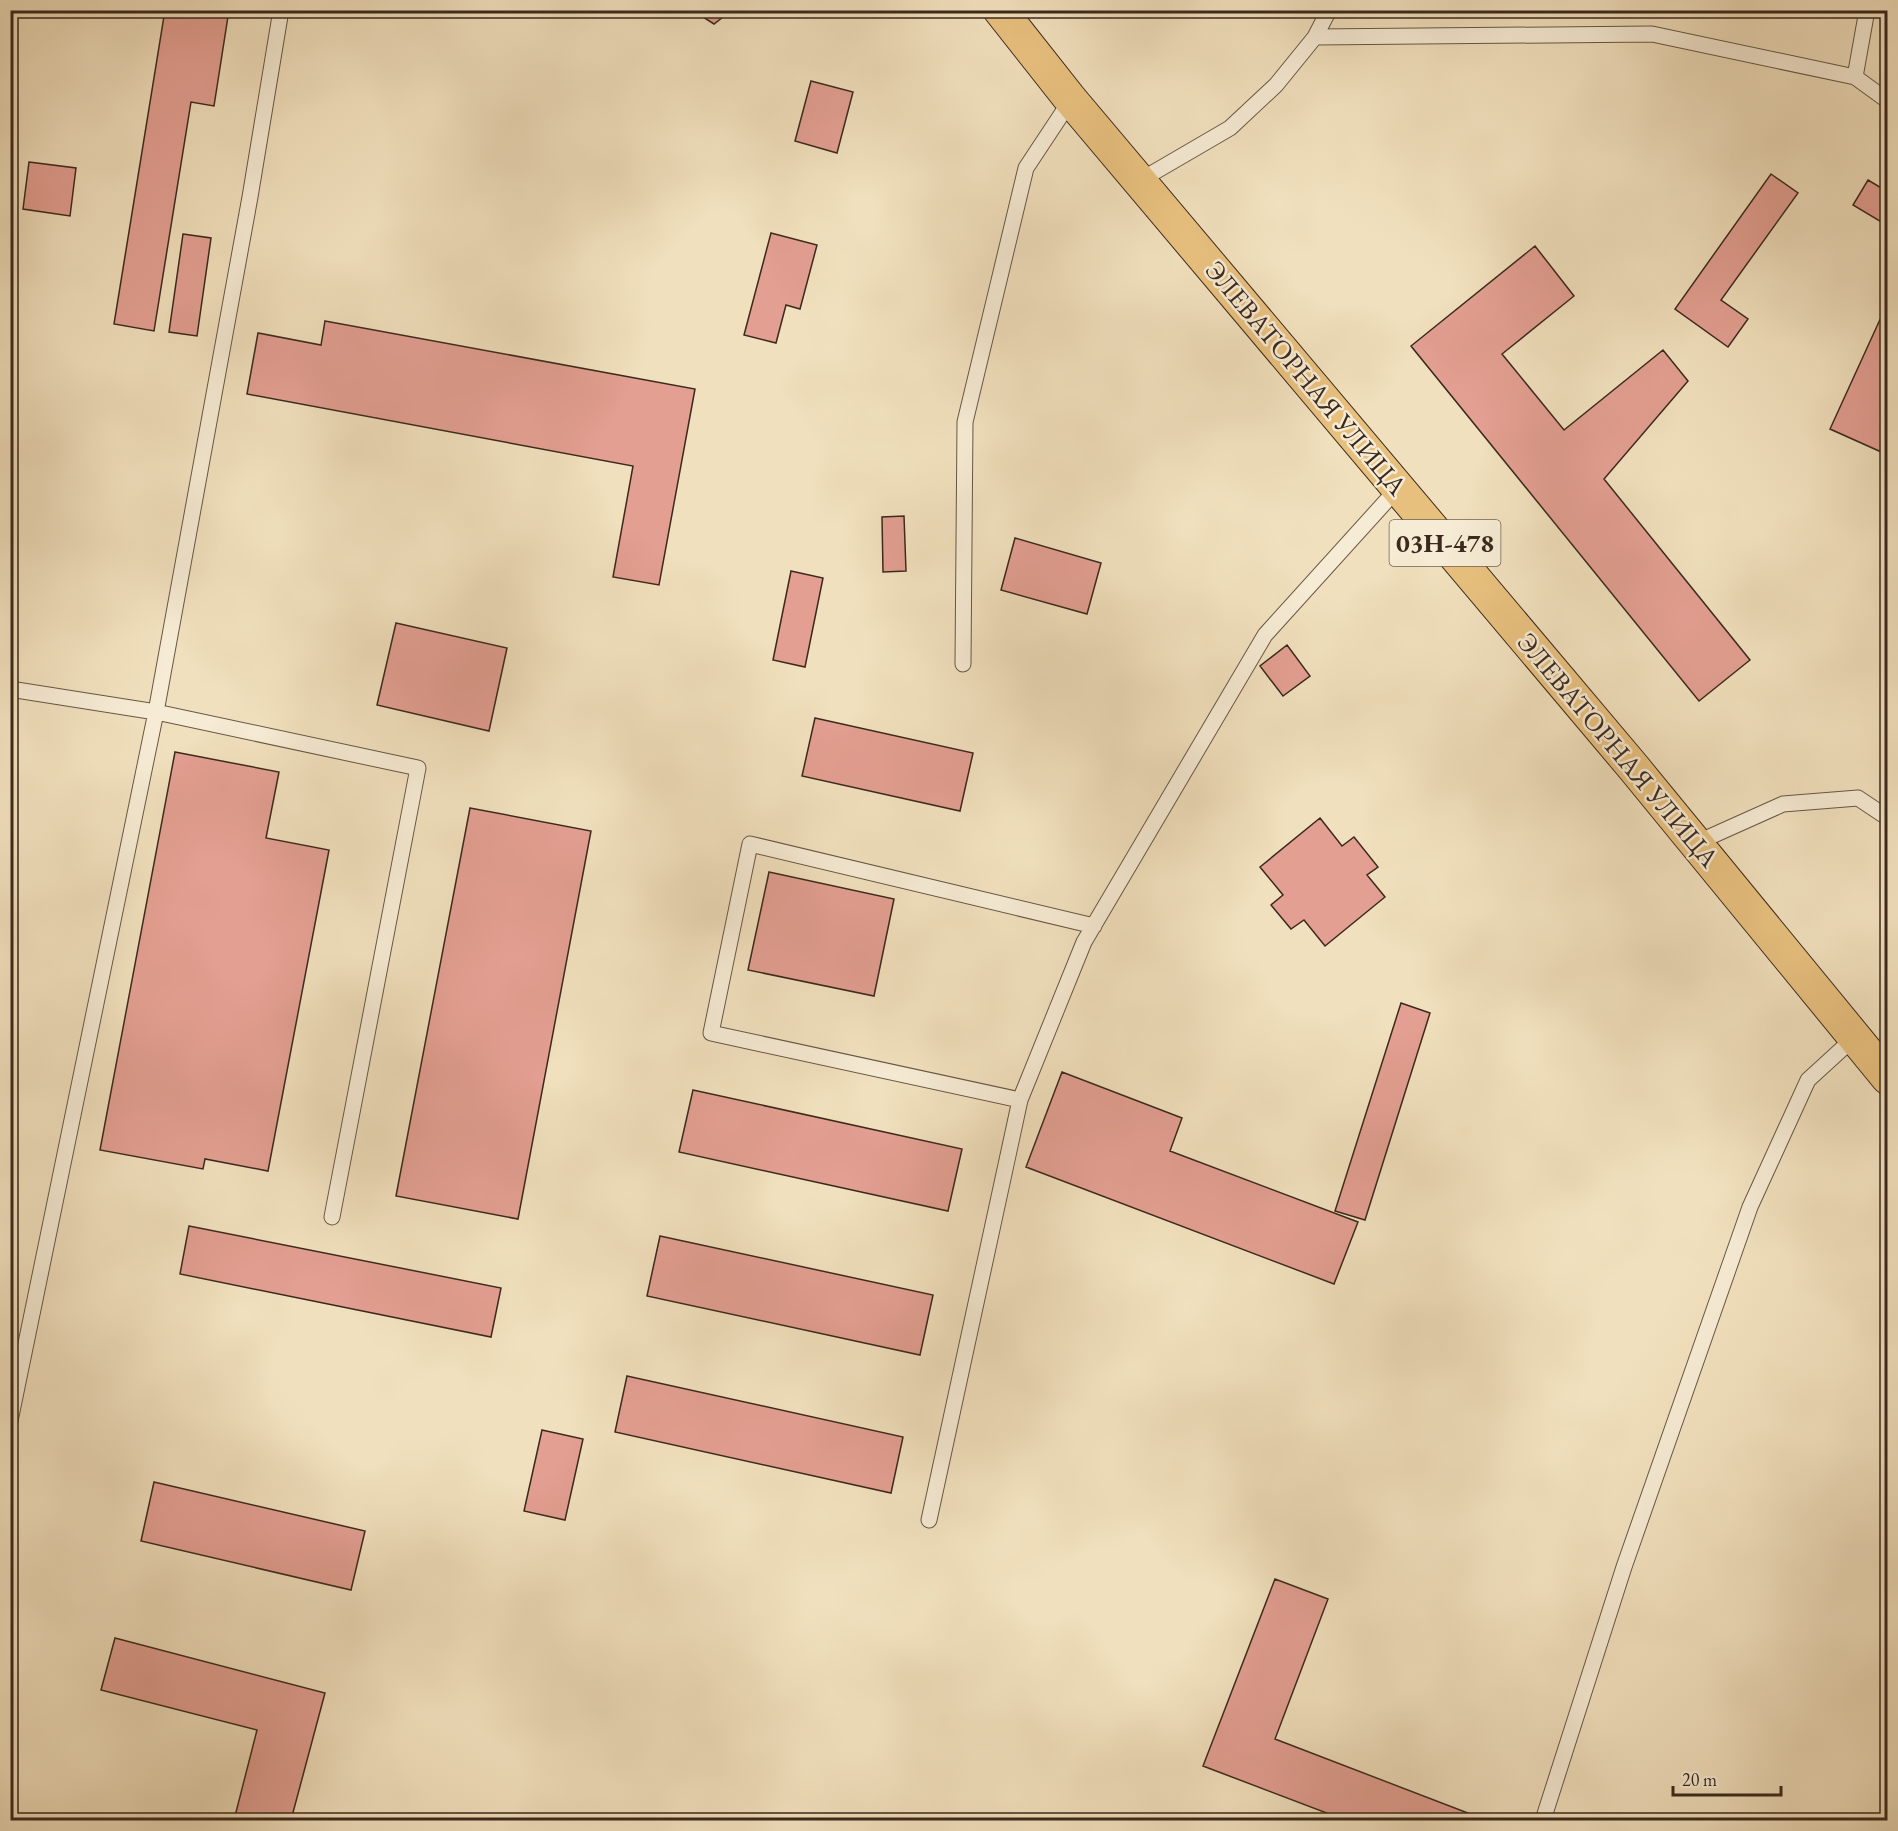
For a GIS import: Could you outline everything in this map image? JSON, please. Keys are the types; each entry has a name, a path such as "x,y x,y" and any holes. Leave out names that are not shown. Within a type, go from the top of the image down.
{"main road":[{"name":"ЭЛЕВАТОРНАЯ УЛИЦА","path":"1000,10 1071,100 1696,843 1887,1077"}],"lane":[{"path":"10,1421 156,712 250,196 280,10"},
{"path":"1139,181 1230,128 1276,85 1315,37 1329,10"},
{"path":"1855,77 1867,10"},
{"path":"1315,37 1652,34 1855,77 1887,101"},
{"path":"963,664 965,422 1026,168 1071,100"},
{"path":"929,1520 1020,1100 1083,942 1265,635 1398,488"},
{"path":"10,689 156,712 418,768 332,1217"},
{"path":"1696,843 1783,804 1858,798 1887,818"},
{"path":"1020,1100 711,1033 750,844 1094,926"},
{"path":"1543,1821 1624,1567 1750,1207 1808,1080 1855,1037"}],"building":[{"path":"165,10 229,10 214,106 191,102 154,331 114,324"},
{"path":"692,10 732,10 714,24"},
{"path":"811,81 853,92 837,153 795,141"},
{"path":"29,162 76,168 70,216 23,209"},
{"path":"1771,174 1798,193 1721,300 1748,319 1728,347 1675,309"},
{"path":"1868,180 1888,192 1888,226 1853,205"},
{"path":"771,233 817,245 800,309 786,305 776,343 744,335"},
{"path":"183,234 211,238 197,336 169,332"},
{"path":"1535,246 1574,296 1502,354 1564,430 1663,350 1688,381 1604,479 1750,660 1699,701 1411,346"},
{"path":"1888,302 1888,455 1830,429"},
{"path":"325,321 695,389 659,585 613,577 633,466 247,394 258,333 321,345"},
{"path":"904,516 906,571 883,572 882,517"},
{"path":"1015,538 1101,563 1087,614 1001,590"},
{"path":"791,571 823,578 805,667 773,660"},
{"path":"396,623 507,648 489,731 377,705"},
{"path":"1287,645 1310,676 1283,696 1260,666"},
{"path":"815,718 973,753 960,811 802,776"},
{"path":"175,752 279,772 266,838 329,850 268,1171 205,1159 203,1169 100,1150"},
{"path":"470,808 591,831 518,1219 396,1196"},
{"path":"1320,818 1342,846 1354,837 1378,867 1367,875 1385,897 1325,946 1304,920 1291,929 1271,905 1283,895 1260,867"},
{"path":"769,872 894,899 874,996 748,970"},
{"path":"1401,1003 1430,1013 1365,1220 1335,1211"},
{"path":"1062,1072 1182,1118 1170,1151 1358,1222 1334,1284 1026,1167"},
{"path":"693,1090 962,1149 948,1211 679,1152"},
{"path":"189,1226 501,1288 491,1337 180,1274"},
{"path":"660,1236 933,1295 920,1355 647,1296"},
{"path":"627,1376 903,1437 891,1493 615,1432"},
{"path":"542,1430 583,1439 565,1520 524,1511"},
{"path":"154,1482 365,1531 351,1590 141,1541"},
{"path":"1275,1579 1328,1599 1275,1739 1486,1820 1345,1820 1203,1766"},
{"path":"115,1638 325,1693 291,1820 234,1820 257,1730 101,1690"}]}
